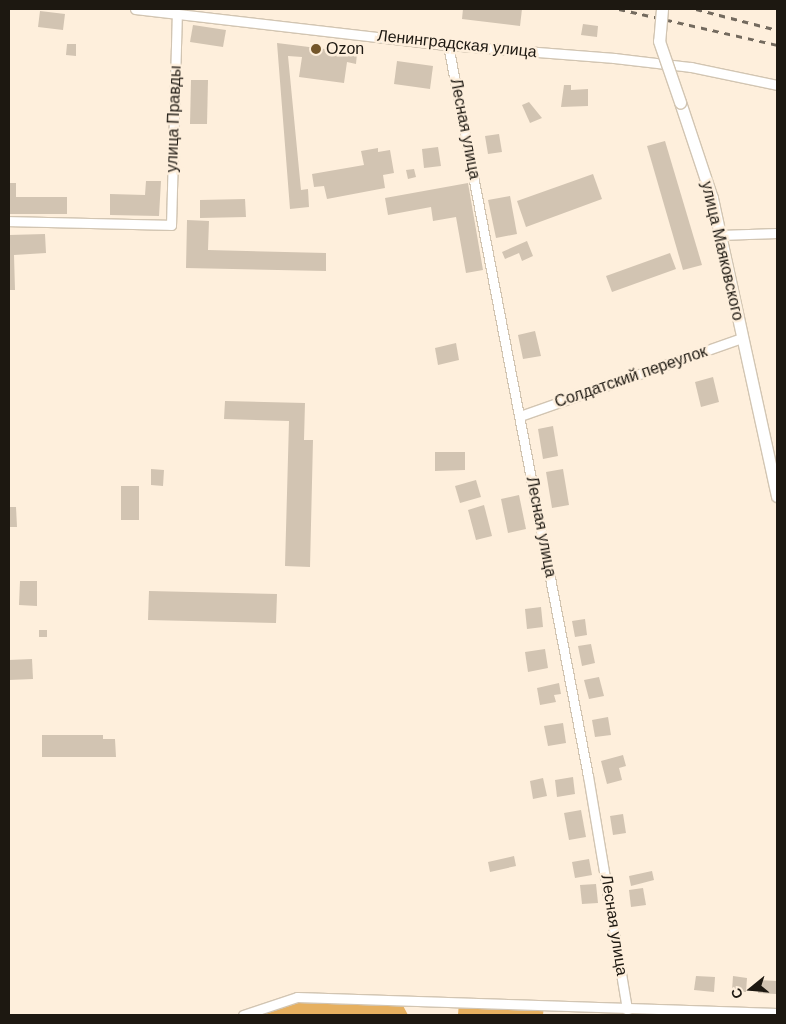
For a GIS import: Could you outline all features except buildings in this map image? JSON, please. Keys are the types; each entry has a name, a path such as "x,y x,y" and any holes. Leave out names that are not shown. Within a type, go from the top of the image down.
{"street":[{"name":"Ленинградская улица","path":"135,9 448,45 614,58 691,67 777,85"},
{"name":"улица Маяковского","path":"662,9 659,41 705,175 720,235 777,496"},
{"name":"улица Правды","path":"9,221 171,225 177,14"},
{"name":"Лесная улица","path":"448,45 588,776 628,1010"},
{"path":"720,235 777,233"},
{"name":"Солдатский переулок","path":"520,416 742,338"},
{"path":"243,1015 297,997 628,1010 777,1012"}],"shaded area":[{"path":"297,997 400,1000 408,1015 243,1015"},
{"path":"459,1002 544,1005 543,1015 458,1015"}],"railway":[{"path":"619,9 777,45"},
{"path":"696,9 777,30"}],"place":[{"name":"Ozon","path":"316,49"}]}
